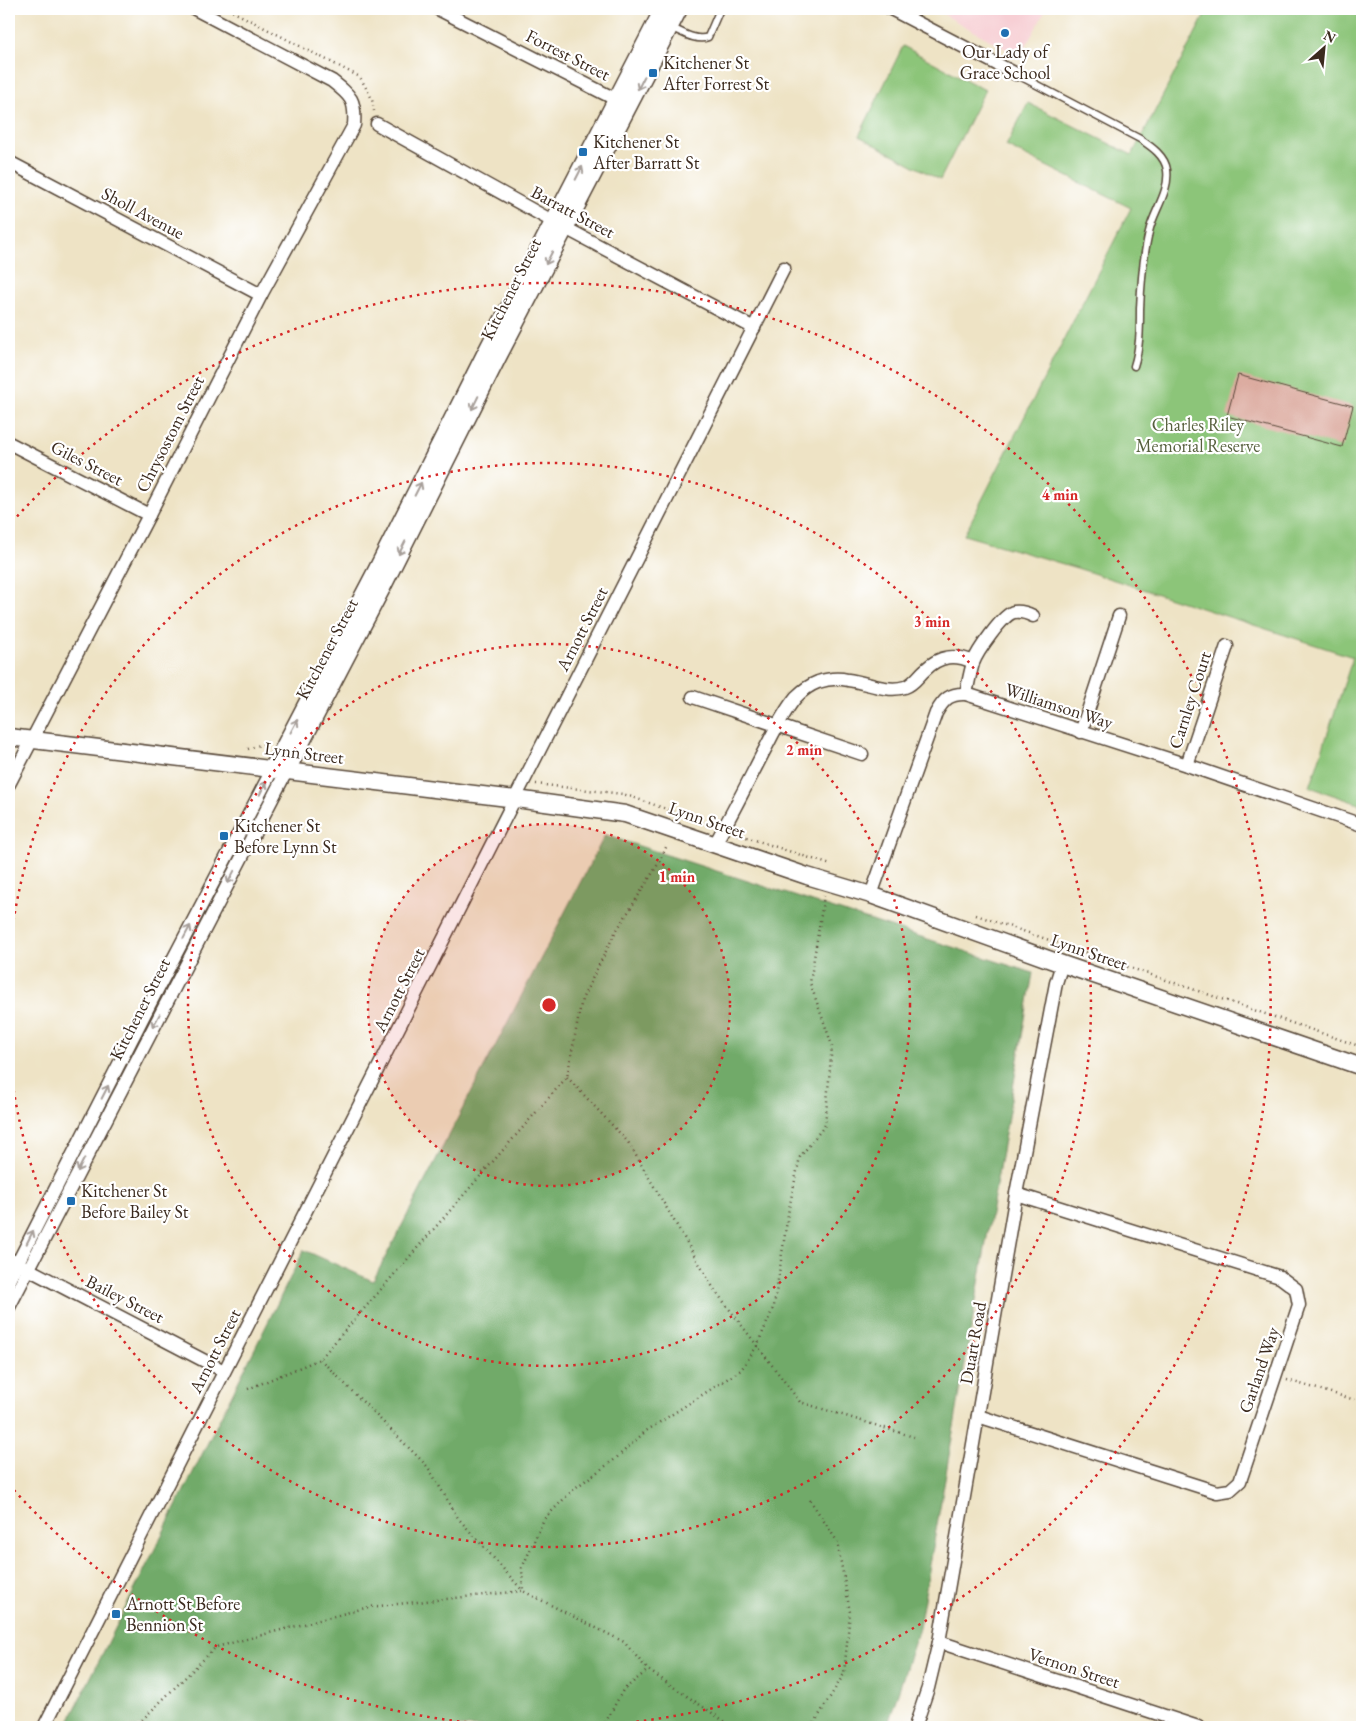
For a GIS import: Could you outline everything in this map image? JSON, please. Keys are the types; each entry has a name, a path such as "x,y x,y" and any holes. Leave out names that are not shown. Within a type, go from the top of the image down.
{"street":[{"name":"Chrysostom Street","path":"9,784 261,294 354,125 355,110 352,100 332,81 195,9"},
{"name":"Forrest Street","path":"438,9 623,103"},
{"name":"Kitchener Street","path":"623,103 663,9"},
{"name":"Kitchener Street","path":"9,1280 149,1004 279,771 376,571 486,352 559,225 623,103 678,9"},
{"path":"891,9 1016,74"},
{"name":"Barratt Street","path":"377,124 559,225 754,328"},
{"name":"Sholl Avenue","path":"9,162 261,294"},
{"name":"Arnott Street","path":"44,1727 784,268"},
{"name":"Giles Street","path":"9,443 149,515"},
{"path":"871,895 941,703 948,696 956,693 966,694 973,662 984,644 1007,616 1014,612 1024,612 1033,616"},
{"path":"1082,732 1119,616"},
{"name":"Carnley Court","path":"1187,765 1226,646"},
{"path":"715,844 778,725 796,697 805,689 818,682 834,680 848,680 891,689 904,688 938,659 950,656 965,658 973,662"},
{"name":"Williamson Way","path":"966,694 1187,765 1362,825"},
{"path":"693,697 862,754"},
{"name":"Lynn Street","path":"9,737 625,814 826,882 871,895 1062,964 1362,1067"},
{"name":"Duart Road","path":"915,1727 928,1688 938,1642 1016,1194 1056,983 1062,964"},
{"name":"Garland Way","path":"978,1416 1217,1492 1230,1490 1240,1481 1299,1305 1296,1289 1280,1277 1016,1194"},
{"name":"Kitchener Street","path":"9,1307 18,1264"},
{"name":"Bailey Street","path":"18,1264 224,1371"},
{"name":"Vernon Street","path":"938,1642 1198,1727"}],"lane":[{"path":"669,26 690,36 703,39 708,37 720,9"},
{"path":"1016,74 1140,139 1154,148 1162,157 1167,168 1168,178 1154,216 1144,258 1140,332 1134,366"}],"path":[{"path":"248,1389 320,1359 567,1077 582,999 615,933 660,861 674,830"},
{"path":"523,1590 522,1568 544,1519 575,1488 614,1460 646,1431 741,1370 757,1346 774,1306 789,1208 800,1157 826,1125 832,1045 810,983 826,882"},
{"path":"567,1077 628,1142 714,1289 800,1402 914,1437"},
{"path":"320,1359 428,1467 458,1518 523,1590 624,1642 648,1670 733,1727"},
{"path":"1275,1376 1362,1402"},
{"path":"810,1500 837,1541 850,1612 844,1674 812,1727"},
{"path":"135,1727 216,1648 369,1608 523,1590"},
{"path":"603,1727 623,1690 648,1670"},
{"path":"726,1724 750,1727"}],"shaded area":[{"name":"Our Lady of Grace School","path":"934,9 1046,9 1020,57"}],"green space":[{"name":"Charles Riley Memorial Reserve","path":"1208,9 1362,9 1362,805 1310,787 1353,657 1077,568 964,535 1131,208 1006,146 1028,103 1132,155"},
{"path":"903,46 985,90 940,180 859,136"},
{"path":"605,835 1033,973 919,1628 887,1727 66,1727 304,1250 373,1281"}],"building":[{"path":"1238,375 1353,406 1342,447 1227,416"}],"place":[{"name":"Our Lady of Grace School","path":"1005,33"},
{"name":"Kitchener St After Forrest St","path":"653,73"},
{"name":"Kitchener St After Barratt St","path":"583,152"},
{"name":"Kitchener St Before Lynn St","path":"224,836"},
{"name":"Kitchener St Before Bailey St","path":"71,1201"},
{"name":"Arnott St Before Bennion St","path":"116,1614"}]}
